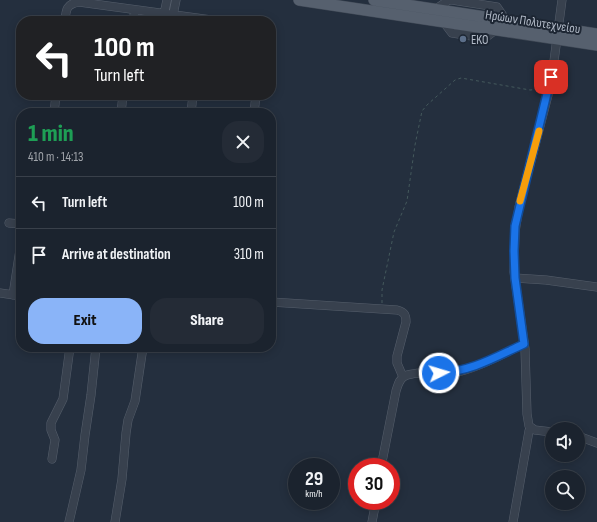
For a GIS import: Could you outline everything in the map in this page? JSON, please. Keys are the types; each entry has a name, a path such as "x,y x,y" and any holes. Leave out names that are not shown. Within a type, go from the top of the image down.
{"main road":[{"name":"Ηρώων Πολυτεχνείου","path":"299,0 497,29 597,34"},
{"name":"Ηρώων Πολυτεχνείου","path":"374,0 506,20 597,44"}],"street":[{"path":"164,14 167,0"},
{"path":"173,15 176,0"},
{"path":"436,10 451,0 497,7 506,20"},
{"path":"545,431 534,430 529,426 526,414 524,344 515,278 514,251 517,216 549,89 562,0"},
{"path":"66,16 68,7 73,3 79,2 179,16"},
{"path":"134,16 135,10"},
{"path":"9,223 16,224"},
{"path":"515,278 546,280 597,287"},
{"path":"0,293 16,296"},
{"path":"276,302 397,310 403,312 406,316 397,363 403,377"},
{"path":"382,458 396,391 399,382 403,377 414,374 462,370 482,364 524,344"},
{"path":"52,459 55,440 51,430 51,423 63,399 69,352"},
{"path":"69,522 81,470 95,352"},
{"path":"115,522 122,479 128,420 135,401 141,352"},
{"path":"513,522 529,431 532,428"},
{"path":"585,438 597,442"},
{"path":"372,522 374,510"}],"path":[{"path":"382,309 382,290 394,232 407,201 415,145 422,112 427,105 455,80 461,78 530,90 549,89"}],"slow traffic":[{"path":"520,201 539,131"}],"place":[{"name":"EKO","path":"463,39"}],"route":[{"path":"439,373 456,372 474,367 524,344 515,278 515,226 548,95 551,77"}]}
